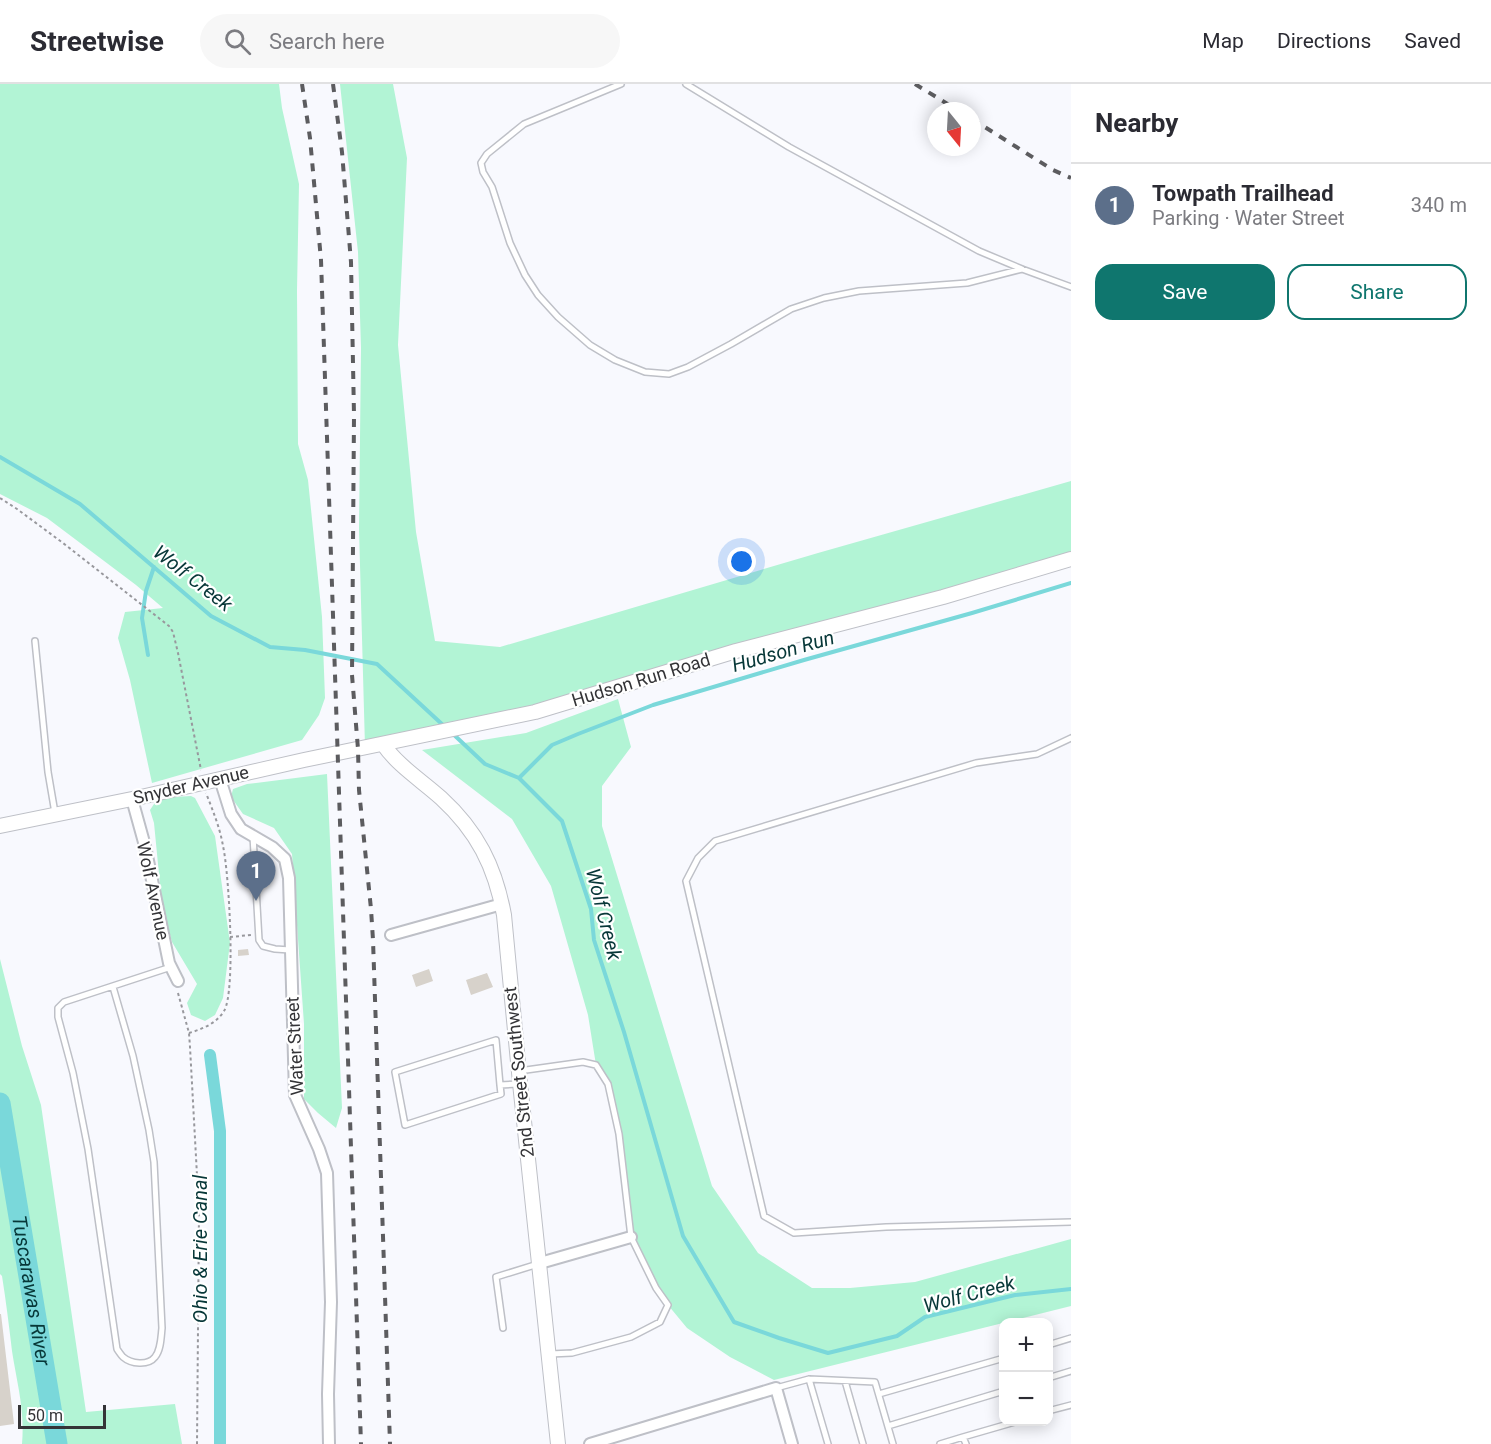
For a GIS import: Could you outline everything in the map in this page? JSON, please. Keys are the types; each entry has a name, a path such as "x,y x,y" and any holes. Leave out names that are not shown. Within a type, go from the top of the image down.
{"main road":[{"name":"Hudson Run Road","path":"383,744 543,710 736,651 943,597 1071,559"},
{"name":"Snyder Avenue","path":"0,826 383,744"},
{"name":"2nd Street Southwest","path":"383,744 392,756 462,819 480,845 499,890 558,1444"}],"street":[{"name":"Water Street","path":"220,779 231,814 241,830 272,847 285,859 289,878 294,1095 319,1149 327,1173 332,1302 328,1444"},
{"name":"Wolf Avenue","path":"132,799 145,846 171,968 178,981"},
{"path":"391,935 502,904"},
{"path":"540,1263 632,1237"},
{"path":"590,1444 776,1388 792,1444"}],"lane":[{"path":"621,84 524,124 487,154 481,163 492,188 510,243 533,288 558,317 590,345 615,360 645,372 669,374 688,367 791,309 824,298 859,291 967,283 1022,269"},
{"path":"686,84 799,152 979,251 1071,287"},
{"path":"35,641 48,772 55,815"},
{"path":"1071,738 1037,754 976,763 715,841 698,858 686,881 764,1216 794,1233 886,1227 1071,1222"},
{"path":"253,836 259,940 263,946 290,950"},
{"path":"112,987 133,1056 154,1162 162,1328 159,1348 155,1357 148,1362 133,1363 123,1357 117,1349 88,1149 73,1073 58,1017 58,1008 64,1002 171,968"},
{"path":"496,1040 500,1085 501,1094 405,1125 395,1072 496,1040"},
{"path":"500,1085 519,1077 584,1062 596,1065 608,1084 619,1134 632,1237 656,1288 668,1305 660,1322 631,1337 572,1353 548,1354"},
{"path":"503,1328 496,1277 540,1263"},
{"path":"1053,1343 1071,1338"},
{"path":"879,1395 999,1359"},
{"path":"1053,1376 1071,1371"},
{"path":"808,1379 828,1444"},
{"path":"776,1388 808,1379 875,1382 893,1444"},
{"path":"845,1381 862,1444"},
{"path":"888,1426 999,1393"},
{"path":"1053,1409 1071,1404"},
{"path":"940,1444 1001,1426"},
{"path":"963,1437 966,1444"}],"path":[{"path":"0,498 63,543 169,626 173,632 202,773"},
{"path":"189,1033 211,1024 225,1010 230,989 230,937 224,848 206,791"},
{"path":"230,937 248,936 259,931"},
{"path":"178,981 178,996 189,1033 199,1212 196,1444"}],"green space":[{"path":"0,84 279,84 299,184 298,444 308,480 322,617 325,698 319,715 302,740 152,783 130,680 118,638 125,612 163,608 47,518 0,494"},
{"path":"340,84 393,84 407,158 398,345 416,532 435,641 500,647 1071,481 1071,559 559,705 365,747 359,529 361,348 358,252"},
{"path":"618,699 631,747 602,786 602,826 712,1186 758,1253 812,1288 850,1288 915,1282 1071,1239 1071,1306 1023,1318 999,1318 999,1324 774,1380 730,1357 687,1328 668,1305 631,1237 611,1096 596,1065 588,1015 551,886 512,819 422,750 526,733"},
{"path":"327,774 342,1108 336,1128 304,1099 304,1024 292,854 274,828 243,814 231,797 233,789 247,784"},
{"path":"191,796 195,798 215,836 230,943 223,998 215,1015 205,1021 191,1015 187,1003 197,984 172,942 162,905 154,823 150,810 158,798"},
{"path":"0,959 22,1046 41,1105 86,1412 175,1404 182,1444 22,1444 21,1408 0,1274"}],"building":[{"path":"248,949 249,955 238,956 238,950"},
{"path":"429,969 433,981 416,987 412,975"},
{"path":"487,973 493,987 471,995 466,980"},
{"path":"0,1314 14,1424 0,1426"}],"waterway":[{"name":"Wolf Creek","path":"0,457 80,504 211,616 270,647 305,650 377,664 444,726"},
{"path":"148,655 142,618 146,591 154,567"},
{"name":"Hudson Run","path":"519,778 552,745 653,705 1071,583"},
{"name":"Wolf Creek","path":"452,733 485,764 519,778 562,821 591,909 594,940 624,1032 683,1236 734,1322 828,1353 897,1336 925,1317 1015,1295 1071,1289"},
{"name":"Ohio & Erie Canal","path":"210,1055 220,1131 220,1444"},
{"name":"Tuscarawas River","path":"0,1103 57,1444"}],"railway":[{"path":"302,84 310,138 321,260 361,1444"},
{"path":"333,84 342,152 351,262 354,415 352,675 359,790 373,940 390,1444"},
{"path":"915,84 944,102"},
{"path":"981,125 1053,170 1071,178"}],"place":[{"name":"Towpath Trailhead","path":"256,901"}]}
